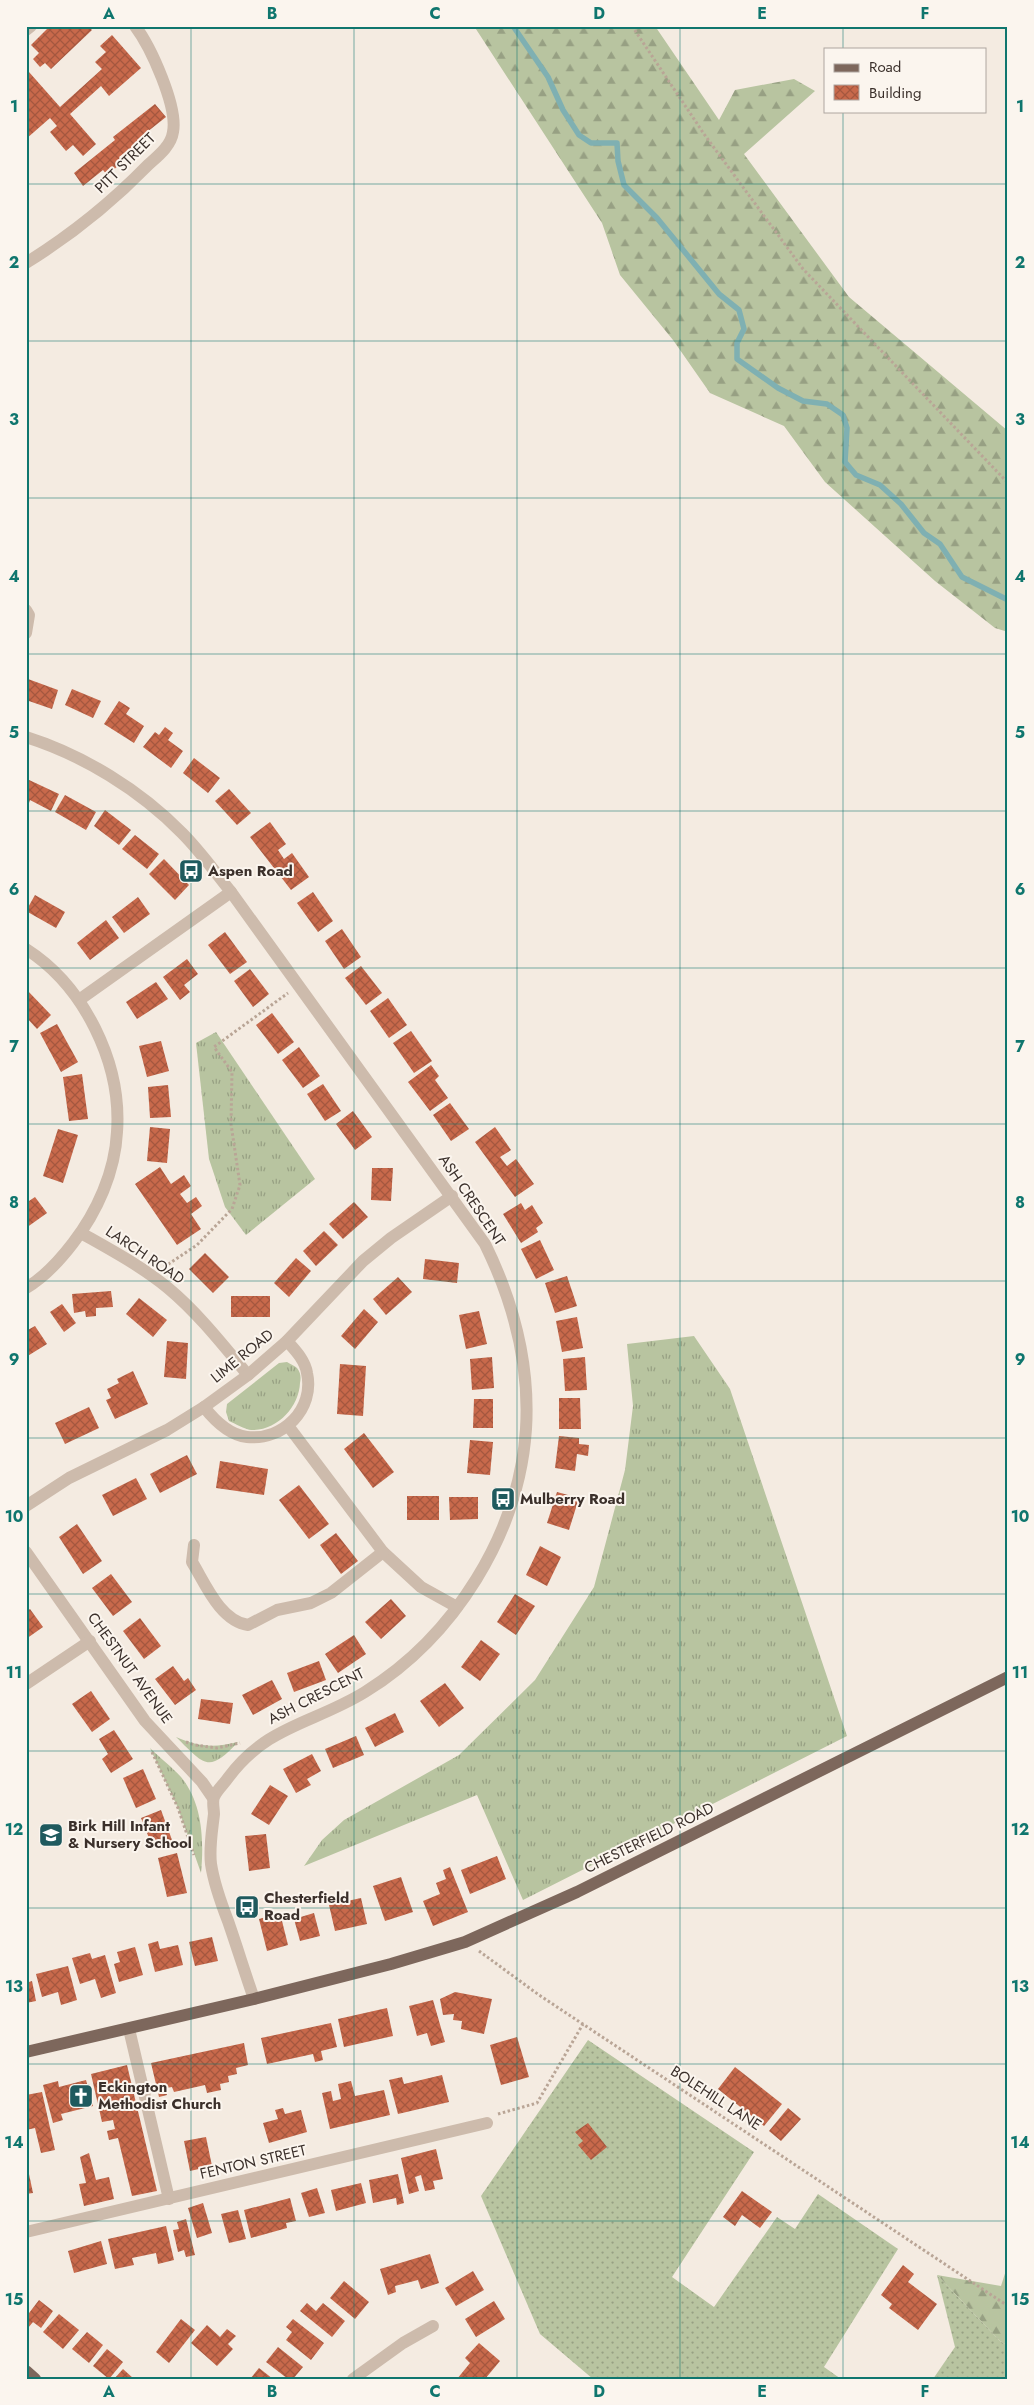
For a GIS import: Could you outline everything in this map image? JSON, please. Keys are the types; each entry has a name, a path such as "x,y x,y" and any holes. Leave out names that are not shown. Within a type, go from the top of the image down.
{"main road":[{"name":"CHESTERFIELD ROAD","path":"26,2052 254,1999 391,1964 465,1942 577,1892 1008,1677"},
{"path":"26,2371 35,2379"}],"street":[{"path":"26,30 31,26"},
{"name":"PITT STREET","path":"26,263 94,216 124,190 167,147 173,134 173,118 158,65 145,38 135,26"},
{"path":"26,610 29,615 26,634"},
{"name":"ASH CRESCENT","path":"26,737 82,761 114,779 149,804 182,832 231,892 485,1244 502,1279 514,1317 521,1352 526,1428 522,1464 498,1537 478,1576 457,1607 410,1658 389,1676 342,1704 278,1733 254,1748 237,1766 213,1798"},
{"path":"79,1000 231,892"},
{"path":"26,949 56,972 79,1000 94,1026 107,1057 116,1107 118,1132 106,1184 81,1233 53,1266 26,1288"},
{"name":"LIME ROAD","path":"26,1506 69,1478 167,1430 204,1407 248,1375 287,1341 363,1261 391,1238 452,1196"},
{"name":"LARCH ROAD","path":"81,1233 151,1275 185,1304 213,1332 248,1375"},
{"path":"204,1407 222,1426 246,1437 264,1436 289,1427 305,1403 309,1388 307,1372 300,1356 287,1341"},
{"path":"289,1427 383,1552 421,1587 457,1607"},
{"path":"194,1545 192,1562 222,1609 232,1619 248,1625 277,1610 311,1603 332,1593 383,1552"},
{"name":"CHESTNUT AVENUE","path":"26,1552 156,1734 202,1782 213,1798"},
{"path":"26,1684 90,1641"},
{"path":"213,1798 214,1812 210,1840 217,1890 254,1999"},
{"path":"130,2028 169,2199"},
{"name":"FENTON STREET","path":"26,2232 487,2123"},
{"path":"353,2379 403,2343 433,2326"}],"path":[{"path":"632,26 704,134 803,269 1008,483"},
{"path":"151,1275 197,1245 232,1209 240,1186 231,1124 232,1072 214,1047 298,985"},
{"path":"156,1734 150,1748 178,1808 198,1864"},
{"path":"182,1740 194,1745 216,1748 238,1742 254,1748"},
{"name":"BOLEHILL LANE","path":"465,1942 583,2024 1008,2306"},
{"path":"487,2123 497,2115 536,2103 583,2024"}],"green space":[{"path":"474,26 655,26 719,120 735,90 794,79 815,91 744,154 849,297 1008,431 1008,632 995,628 935,581 825,482 784,426 710,393 673,340 620,275 602,223"},
{"path":"216,1032 315,1179 246,1235 225,1207 209,1159 196,1043"},
{"path":"694,1336 730,1389 847,1736 523,1900 477,1795 304,1866 322,1840 344,1820 459,1755 535,1680 594,1587 625,1470 633,1406 627,1344"},
{"path":"287,1362 297,1368 301,1379 296,1401 285,1416 269,1426 251,1430 229,1421 226,1412 227,1404 279,1363"},
{"path":"176,1737 206,1746 238,1742 220,1759 207,1762 200,1759"},
{"path":"150,1748 181,1777 194,1799 202,1836 201,1873 178,1808"},
{"path":"588,2040 754,2152 672,2277 714,2307 777,2217 795,2229 818,2194 898,2249 824,2367 841,2379 593,2379 540,2334 481,2196"},
{"path":"1008,2264 1008,2346 1000,2341 937,2275 1001,2286"},
{"path":"937,2275 1000,2341 1008,2346 1008,2379 933,2379 955,2347"}],"building":[{"path":"50,26 88,26 92,30 51,69 45,63 40,67 33,59 39,53 31,45"},
{"path":"112,35 141,68 109,96 101,86 70,114 96,144 83,156 73,145 66,151 50,132 57,126 50,118 26,139 26,74 29,72 60,107 102,69 95,62 106,52 100,46"},
{"path":"155,104 166,117 137,140 141,146 132,154 128,150 119,157 123,162 107,175 103,170 83,186 74,173 115,140 113,137"},
{"path":"28,679 58,690 52,709 26,700"},
{"path":"72,689 101,701 93,718 65,705"},
{"path":"119,701 130,708 126,714 144,726 134,743 104,724"},
{"path":"165,727 173,733 168,740 183,751 171,768 143,747 155,732 159,735"},
{"path":"194,758 220,778 208,793 183,773"},
{"path":"27,779 59,794 51,811 30,800 28,806 26,805"},
{"path":"229,789 251,813 237,825 215,801"},
{"path":"65,795 96,812 86,830 55,812"},
{"path":"105,810 131,830 119,845 94,826"},
{"path":"270,822 286,844 278,850 284,859 292,853 309,877 291,890 250,837"},
{"path":"135,835 159,854 147,869 122,849"},
{"path":"164,859 189,885 175,900 149,874"},
{"path":"313,892 333,921 318,932 297,903"},
{"path":"35,895 65,912 56,928 26,911"},
{"path":"138,897 150,914 124,933 112,917"},
{"path":"106,920 119,938 90,960 77,943"},
{"path":"342,929 361,957 344,969 325,941"},
{"path":"225,932 247,962 230,974 208,945"},
{"path":"187,959 198,974 184,985 190,992 180,1000 163,977"},
{"path":"361,966 382,993 366,1005 345,978"},
{"path":"250,969 269,994 253,1007 234,981"},
{"path":"156,982 168,999 137,1019 126,1002"},
{"path":"26,989 51,1015 37,1029 26,1017"},
{"path":"388,998 407,1025 389,1038 370,1011"},
{"path":"272,1013 294,1042 278,1054 256,1025"},
{"path":"57,1024 78,1062 61,1072 40,1033"},
{"path":"411,1031 432,1061 414,1073 393,1043"},
{"path":"161,1041 169,1071 147,1077 139,1046"},
{"path":"299,1047 320,1076 303,1088 282,1060"},
{"path":"431,1065 439,1076 435,1080 448,1098 430,1111 408,1082"},
{"path":"82,1074 88,1119 69,1121 63,1077"},
{"path":"323,1084 341,1111 325,1121 307,1094"},
{"path":"168,1085 171,1117 150,1118 148,1087"},
{"path":"450,1103 469,1129 451,1141 433,1115"},
{"path":"353,1111 372,1137 355,1150 336,1124"},
{"path":"150,1127 170,1129 167,1163 147,1161"},
{"path":"495,1127 511,1150 500,1157 507,1166 516,1159 534,1184 515,1197 475,1142"},
{"path":"58,1129 78,1135 63,1183 43,1176"},
{"path":"160,1167 171,1184 184,1175 191,1186 180,1194 187,1203 196,1197 202,1206 191,1214 201,1229 177,1245 135,1184"},
{"path":"372,1168 393,1168 391,1201 371,1200"},
{"path":"35,1197 47,1213 26,1228 26,1203"},
{"path":"354,1202 368,1217 343,1239 329,1224"},
{"path":"521,1203 525,1210 532,1205 543,1223 536,1228 538,1232 521,1243 503,1214"},
{"path":"324,1231 338,1245 316,1266 303,1251"},
{"path":"540,1240 554,1270 536,1279 521,1249"},
{"path":"205,1253 229,1277 213,1293 189,1269"},
{"path":"296,1258 311,1271 289,1297 274,1283"},
{"path":"425,1259 459,1263 457,1283 423,1279"},
{"path":"567,1276 577,1306 555,1313 545,1283"},
{"path":"398,1277 412,1292 386,1315 373,1299"},
{"path":"111,1291 113,1307 96,1308 96,1316 86,1317 85,1311 74,1313 72,1294"},
{"path":"231,1296 270,1296 270,1317 231,1317"},
{"path":"139,1298 167,1320 153,1337 126,1314"},
{"path":"62,1304 76,1323 64,1332 50,1312"},
{"path":"364,1309 378,1322 355,1349 341,1336"},
{"path":"479,1311 487,1344 466,1349 459,1315"},
{"path":"577,1317 583,1348 562,1352 556,1321"},
{"path":"35,1326 47,1344 26,1357 26,1331"},
{"path":"167,1341 188,1343 186,1379 164,1377"},
{"path":"492,1357 494,1388 472,1390 470,1359"},
{"path":"585,1357 587,1390 565,1391 563,1359"},
{"path":"340,1364 366,1366 363,1416 337,1414"},
{"path":"133,1371 148,1404 115,1419 106,1400 111,1398 107,1389 119,1383 117,1379"},
{"path":"559,1398 580,1398 581,1429 559,1429"},
{"path":"474,1399 493,1399 493,1428 473,1428"},
{"path":"89,1407 99,1428 65,1444 55,1423"},
{"path":"364,1433 394,1472 373,1488 344,1449"},
{"path":"559,1436 579,1438 579,1444 589,1445 588,1456 577,1454 575,1471 555,1468"},
{"path":"470,1440 493,1442 490,1475 467,1473"},
{"path":"187,1455 197,1474 160,1493 150,1474"},
{"path":"220,1461 268,1469 264,1495 216,1488"},
{"path":"136,1478 147,1499 113,1516 102,1495"},
{"path":"299,1485 329,1524 309,1539 279,1500"},
{"path":"557,1492 579,1498 569,1530 547,1523"},
{"path":"407,1496 439,1496 439,1520 407,1520"},
{"path":"449,1497 478,1497 478,1519 450,1520"},
{"path":"77,1524 102,1561 83,1574 59,1537"},
{"path":"336,1533 358,1561 341,1574 320,1545"},
{"path":"540,1546 561,1557 547,1586 526,1575"},
{"path":"111,1574 132,1602 113,1616 92,1588"},
{"path":"515,1594 535,1606 516,1635 497,1622"},
{"path":"391,1599 406,1616 381,1639 365,1622"},
{"path":"30,1609 43,1627 26,1639 26,1612"},
{"path":"140,1618 161,1646 144,1659 123,1631"},
{"path":"354,1635 366,1654 338,1673 325,1654"},
{"path":"481,1640 500,1654 480,1681 461,1667"},
{"path":"319,1661 326,1680 294,1692 287,1673"},
{"path":"173,1666 184,1681 188,1678 196,1690 175,1705 155,1679"},
{"path":"272,1680 282,1699 253,1715 242,1695"},
{"path":"445,1683 464,1708 439,1727 420,1701"},
{"path":"91,1691 110,1719 92,1732 72,1704"},
{"path":"201,1699 233,1703 230,1724 198,1719"},
{"path":"395,1713 404,1732 375,1747 365,1728"},
{"path":"114,1730 133,1759 111,1773 102,1759 108,1754 99,1739"},
{"path":"356,1736 364,1755 333,1768 325,1749"},
{"path":"312,1754 321,1771 307,1779 311,1785 296,1793 283,1769"},
{"path":"143,1769 156,1799 136,1808 123,1778"},
{"path":"270,1785 288,1796 269,1825 251,1814"},
{"path":"161,1810 172,1840 153,1848 141,1818"},
{"path":"266,1834 270,1868 249,1871 245,1836"},
{"path":"177,1853 187,1893 167,1897 158,1858"},
{"path":"497,1856 506,1879 470,1894 461,1870"},
{"path":"450,1867 468,1912 433,1926 423,1901 440,1894 436,1883 446,1879 443,1870"},
{"path":"401,1877 413,1912 385,1921 373,1886"},
{"path":"361,1898 367,1924 335,1931 329,1905"},
{"path":"280,1913 288,1945 267,1951 259,1919"},
{"path":"314,1913 320,1936 300,1941 294,1919"},
{"path":"212,1937 218,1961 195,1966 189,1942"},
{"path":"158,1941 160,1949 178,1945 183,1965 155,1972 148,1944"},
{"path":"135,1947 143,1975 119,1982 114,1964 120,1962 117,1952"},
{"path":"90,1953 92,1959 105,1955 116,1993 101,1998 95,1979 80,1984 72,1958"},
{"path":"68,1966 77,2000 61,2005 58,1992 42,1997 36,1974"},
{"path":"32,1981 36,2001 26,2003 26,1983"},
{"path":"455,1992 492,1999 484,2034 461,2029 462,2021 453,2020 454,2014 443,2015 440,1999"},
{"path":"433,2000 445,2042 431,2046 427,2033 417,2036 409,2006"},
{"path":"387,2008 393,2036 344,2047 338,2019"},
{"path":"331,2023 337,2047 321,2051 323,2060 315,2062 313,2054 267,2064 261,2038"},
{"path":"517,2037 529,2077 501,2085 490,2045"},
{"path":"244,2043 248,2065 236,2068 237,2074 228,2076 229,2082 220,2084 221,2090 207,2093 205,2085 174,2092 172,2087 166,2088 167,2095 159,2097 151,2063"},
{"path":"127,2065 157,2191 132,2196 118,2138 109,2140 107,2131 115,2129 113,2120 102,2122 91,2074"},
{"path":"735,2067 782,2104 764,2126 718,2089"},
{"path":"442,2075 449,2102 398,2114 389,2080 402,2077 404,2084"},
{"path":"86,2080 93,2106 61,2114 63,2120 53,2123 43,2085 58,2081 59,2087"},
{"path":"351,2081 355,2096 384,2090 390,2115 330,2129 322,2093 331,2091 333,2101 341,2099 338,2084"},
{"path":"42,2092 55,2150 41,2153 35,2128 26,2130 26,2095"},
{"path":"283,2108 285,2114 301,2110 307,2132 269,2143 263,2123 278,2119 275,2110"},
{"path":"788,2108 801,2119 781,2141 769,2131"},
{"path":"588,2123 607,2147 591,2160 578,2145 583,2141 575,2132"},
{"path":"206,2137 212,2166 190,2171 184,2141"},
{"path":"436,2149 443,2179 433,2181 435,2189 425,2191 421,2175 415,2177 419,2191 409,2194 401,2158"},
{"path":"89,2153 96,2180 109,2177 114,2199 84,2206 79,2184 86,2183 80,2157"},
{"path":"29,2174 33,2193 26,2194 26,2175"},
{"path":"398,2174 404,2203 397,2205 396,2198 373,2203 369,2180"},
{"path":"361,2183 366,2203 336,2211 331,2190"},
{"path":"317,2188 325,2213 309,2217 301,2193"},
{"path":"742,2191 772,2212 760,2228 742,2215 735,2226 723,2217"},
{"path":"290,2198 296,2221 286,2223 287,2228 251,2238 244,2210"},
{"path":"203,2203 212,2233 197,2238 188,2208"},
{"path":"238,2210 246,2239 229,2243 221,2214"},
{"path":"186,2219 195,2255 186,2257 184,2250 178,2252 173,2230 179,2229 177,2222"},
{"path":"166,2226 174,2260 158,2264 156,2253 132,2258 134,2265 115,2269 108,2239"},
{"path":"101,2241 107,2264 74,2273 68,2251"},
{"path":"430,2254 439,2283 421,2289 418,2280 395,2286 396,2292 388,2295 380,2269"},
{"path":"903,2265 914,2274 908,2282 937,2304 918,2330 889,2308 892,2304 881,2295"},
{"path":"473,2271 484,2290 456,2306 445,2288"},
{"path":"344,2281 369,2302 355,2319 330,2298"},
{"path":"39,2300 53,2311 41,2328 33,2322 28,2328 26,2327 26,2317"},
{"path":"494,2301 505,2319 476,2337 465,2319"},
{"path":"307,2303 316,2311 323,2303 345,2321 332,2337 300,2311"},
{"path":"59,2314 79,2330 63,2349 43,2332"},
{"path":"181,2319 195,2330 169,2363 156,2352"},
{"path":"293,2319 324,2343 311,2360 286,2340 292,2332 286,2327"},
{"path":"207,2325 220,2337 227,2329 236,2336 228,2344 233,2349 217,2366 191,2343"},
{"path":"87,2332 103,2345 89,2363 72,2349"},
{"path":"479,2343 500,2361 485,2379 457,2379 470,2363 465,2358"},
{"path":"278,2347 303,2367 293,2379 288,2379 266,2362"},
{"path":"107,2349 123,2362 109,2379 93,2366"},
{"path":"259,2368 273,2379 250,2379"},
{"path":"123,2369 134,2379 114,2379"}],"waterway":[{"path":"513,26 548,77 563,110 579,135 591,143 617,143 618,161 624,185 657,218 719,294 739,310 744,329 737,343 737,359 778,388 803,401 827,404 843,415 847,428 845,462 856,475 880,485 901,504 924,533 940,544 962,577 1008,600"}],"place":[{"name":"Aspen Road","path":"191,871"},
{"name":"Mulberry Road","path":"503,1499"},
{"name":"Birk Hill Infant & Nursery School","path":"51,1835"},
{"name":"Chesterfield Road","path":"247,1907"},
{"name":"Eckington Methodist Church","path":"81,2096"}]}
